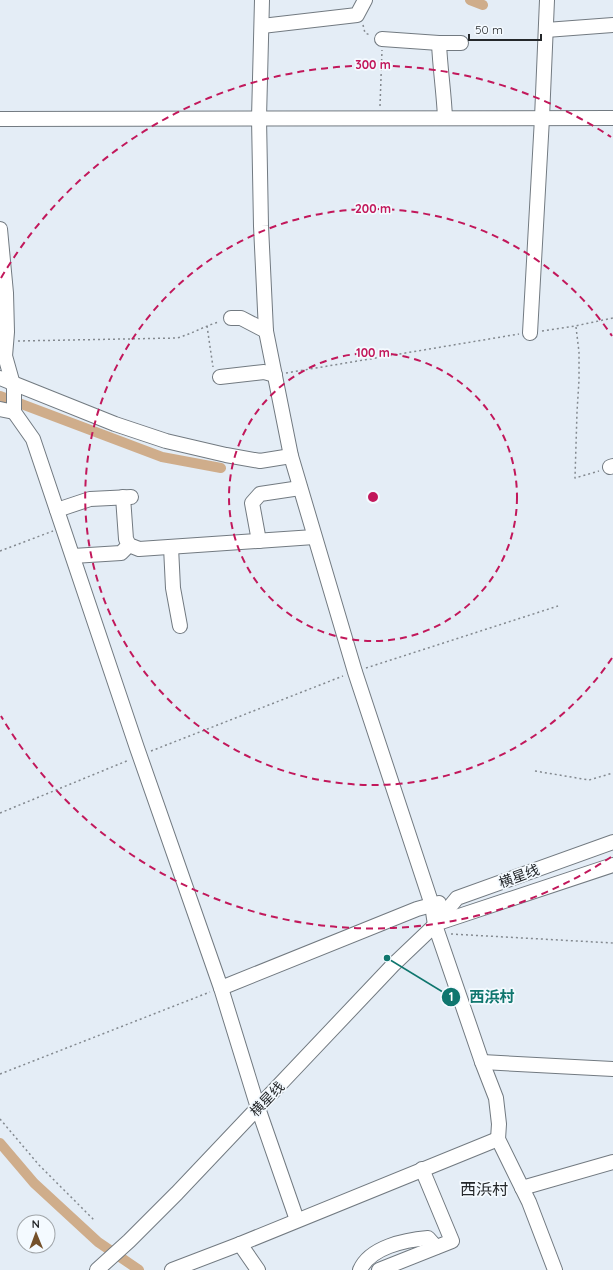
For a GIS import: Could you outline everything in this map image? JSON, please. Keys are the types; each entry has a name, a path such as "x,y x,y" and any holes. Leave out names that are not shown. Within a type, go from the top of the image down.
{"street":[{"path":"262,0 259,118 261,226 266,331 291,456 355,672 432,905 437,929 482,1062 496,1098 500,1124 498,1139 522,1188 555,1270"},
{"path":"262,26 357,15 365,0"},
{"path":"530,332 547,0"},
{"path":"546,30 613,25"},
{"path":"382,39 461,43"},
{"path":"439,43 445,118"},
{"path":"0,119 613,118"},
{"path":"0,229 6,341 5,356 14,412 33,439 139,756 221,988 258,1108 297,1220"},
{"path":"232,318 241,318 266,331"},
{"path":"220,376 264,372 275,375"},
{"path":"9,383 116,424 166,441 226,455 260,461 291,456"},
{"path":"0,409 14,412"},
{"path":"259,541 252,503 260,494 300,488"},
{"path":"57,510 90,499 127,497 126,539 129,544 139,549 314,536"},
{"path":"73,556 121,553 129,544"},
{"path":"171,547 173,588 180,626"},
{"name":"横星线","path":"100,1267 129,1241 258,1108 393,965 437,929 457,898 613,842"},
{"name":"横星线","path":"437,929 613,865"},
{"path":"221,988 417,909 457,898"},
{"path":"482,1062 613,1069"},
{"path":"172,1270 240,1244 498,1139"},
{"path":"476,1148 506,1158"},
{"path":"522,1188 613,1162"},
{"path":"379,1270 452,1241 422,1169"},
{"path":"360,1270 368,1258 378,1251 403,1241 428,1238 436,1247"},
{"path":"240,1244 258,1270"},
{"path":"392,1246 398,1262"}],"path":[{"path":"357,15 363,23 364,33 382,39 379,118"},
{"path":"6,341 177,338 190,334 207,325 232,318"},
{"path":"275,375 530,332 575,326 613,318"},
{"path":"207,325 214,371 220,376"},
{"path":"575,326 579,352 575,478 611,467"},
{"path":"0,551 63,528"},
{"path":"0,813 139,756 355,672 558,606"},
{"path":"535,771 589,780 613,773"},
{"path":"437,929 613,944"},
{"path":"0,1074 221,988"},
{"path":"0,1119 39,1165 95,1221"}],"waterway":[{"path":"470,0 483,5"},
{"path":"0,396 162,457 221,468"},
{"path":"0,1143 34,1183 98,1242 139,1270"}],"place":[{"name":"西浜村","path":"387,958"}],"district":[{"name":"西浜村","path":"484,1189"}]}
